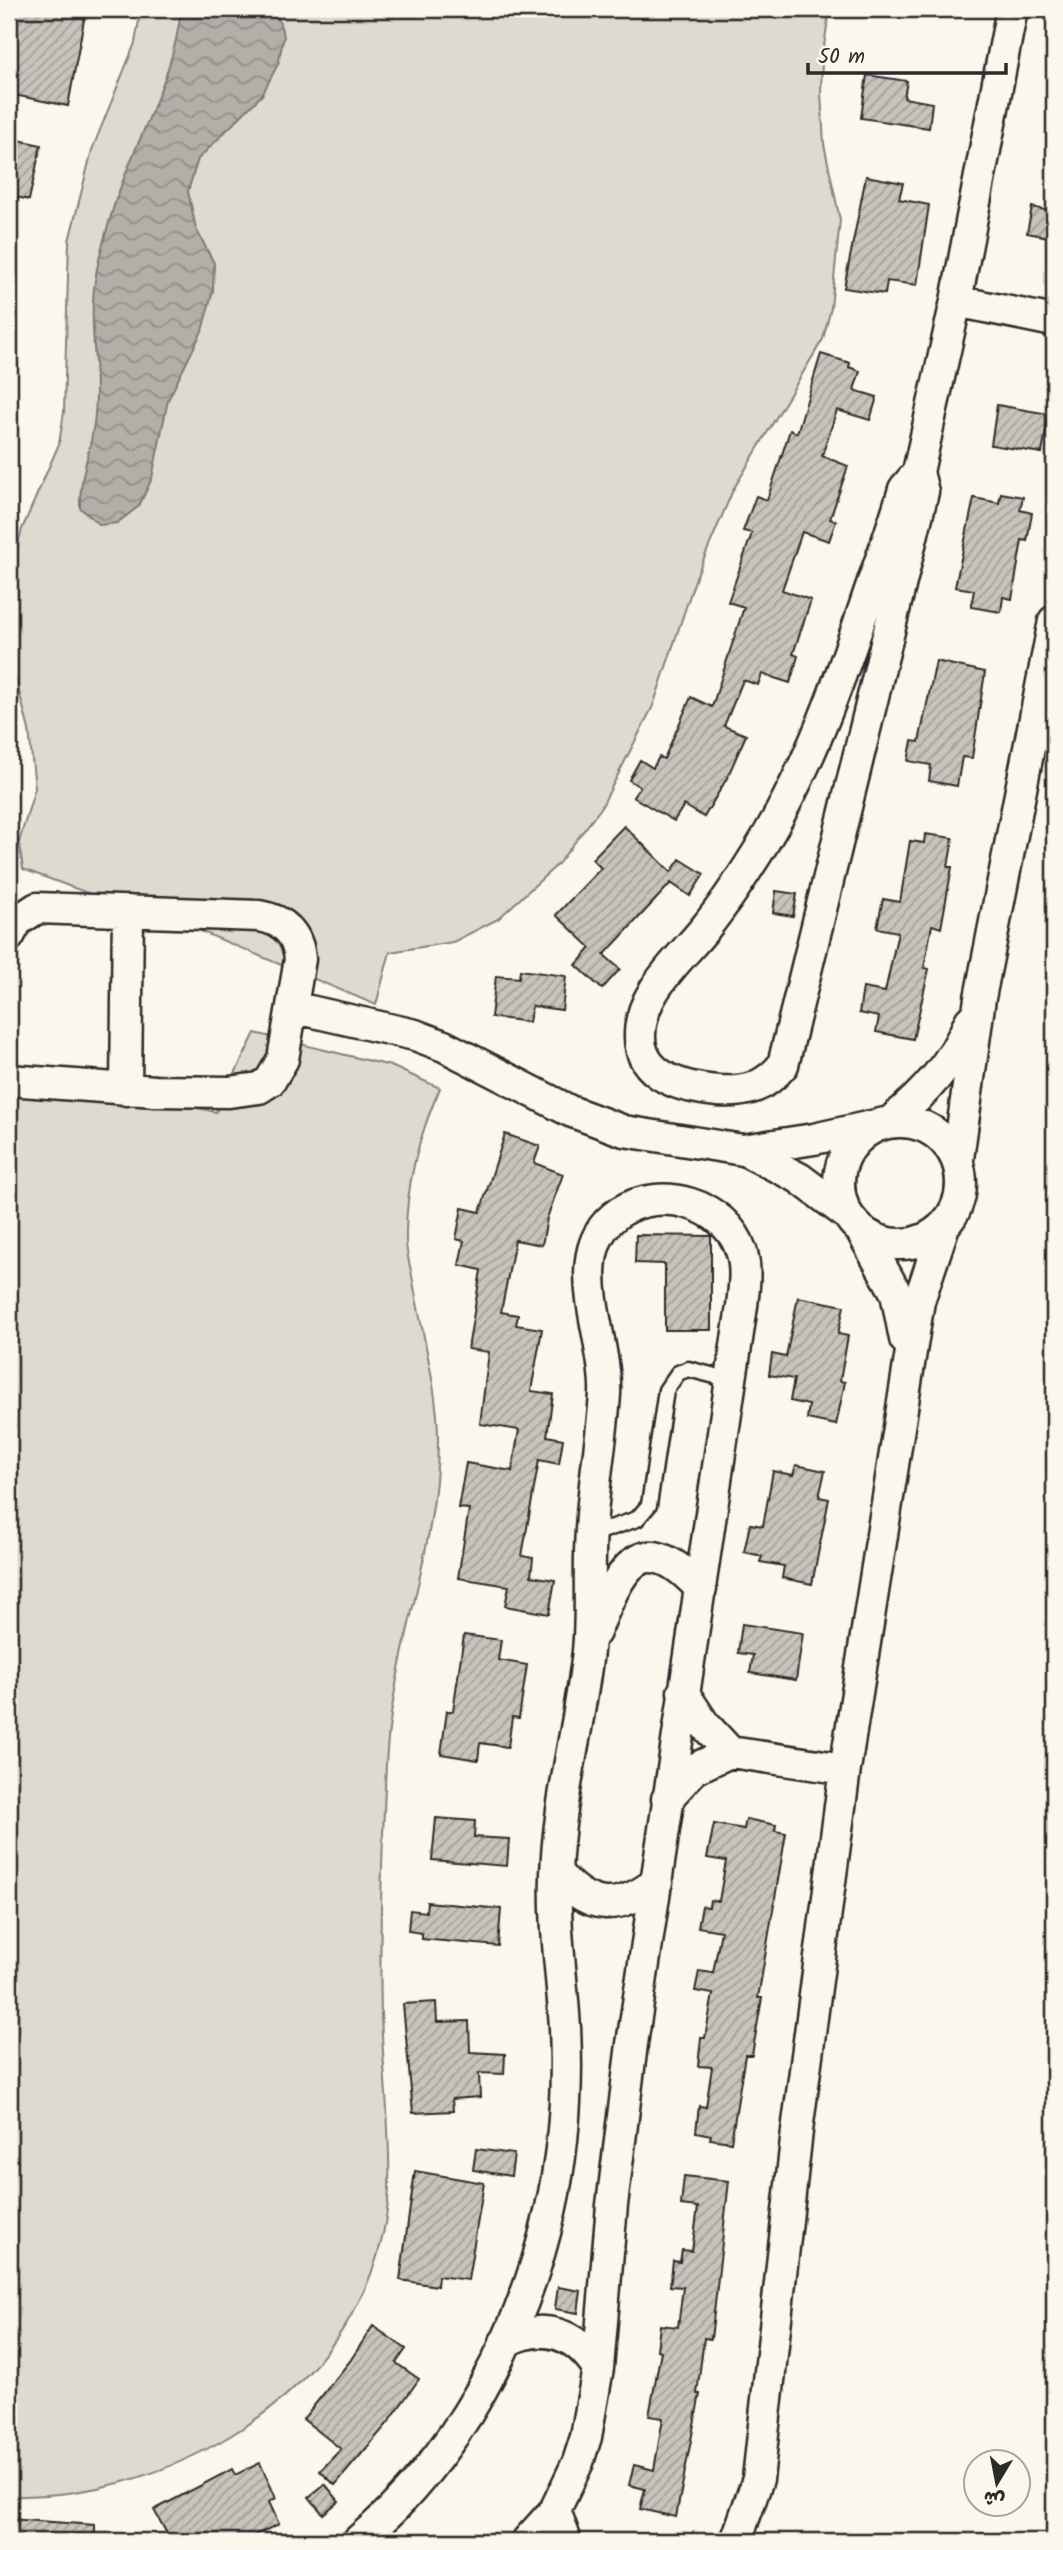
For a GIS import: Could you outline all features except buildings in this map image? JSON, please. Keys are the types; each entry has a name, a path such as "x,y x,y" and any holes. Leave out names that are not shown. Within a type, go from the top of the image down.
{"street":[{"path":"918,472 904,489 843,673 817,739 786,803 737,884 645,1005 639,1039 642,1055 652,1069 665,1079 704,1090 752,1090 770,1080 783,1065 923,492 918,472 956,301 1012,9"},
{"path":"956,301 1054,321"},
{"path":"292,1007 415,1035 444,1046 570,1111 624,1131 743,1150 799,1178 874,1238 903,1244 932,1236 944,1226 958,1207 961,1195 958,1159 980,998 1054,621"},
{"path":"9,936 17,921 37,908 259,916 280,922 289,929 299,948 283,1059 270,1081 258,1088 229,1092 125,1090 9,1080"},
{"path":"125,1090 128,911"},
{"path":"908,1371 904,1324 895,1293 854,1223 839,1186 841,1165 858,1139 888,1123 931,1085 962,1040 980,998"},
{"path":"743,1150 814,1139 888,1123 925,1126 945,1140 958,1159"},
{"path":"363,2539 433,2463 468,2413 505,2342 531,2277 550,2215 561,2152 566,2089 556,1872 588,1649 590,1535 606,1383 589,1268 598,1237 619,1213 639,1203 684,1202 710,1210 731,1228 743,1253 744,1280 701,1589 683,1692 632,2044 614,2192 598,2368 578,2462 555,2510 527,2541"},
{"path":"736,2541 752,2500 762,2453 797,2131 845,1769 919,1301 944,1226"},
{"path":"588,1649 613,1587 629,1565 641,1559 668,1560 680,1567 701,1589"},
{"path":"683,1692 704,1724 730,1752"},
{"path":"667,1799 694,1769 730,1752 845,1769"},
{"path":"556,1872 581,1896 596,1902 628,1901 657,1882"},
{"path":"505,2342 521,2333 539,2330 557,2333 574,2340 588,2352 598,2368"},
{"path":"555,2510 566,2541"}],"lane":[{"path":"590,1535 637,1519 649,1505 666,1390 670,1381 688,1369 731,1380"}],"shaded area":[{"path":"141,9 833,9 828,19 822,60 821,93 824,144 840,220 831,308 823,339 733,490 696,577 653,706 601,808 558,864 498,919 453,942 390,952 376,1005 191,927 117,904 23,869 19,842 35,788 29,730 9,652 9,577 22,529 59,444 64,412 69,241 92,150 135,43"},
{"path":"255,1033 391,1066 440,1088 415,1162 406,1221 407,1251 432,1380 438,1437 431,1520 396,1683 386,1765 380,1952 389,2166 384,2227 375,2264 360,2299 341,2332 292,2390 262,2414 205,2450 178,2463 124,2482 67,2493 9,2496 9,1081 114,1089 216,1112"}],"water":[{"path":"181,9 275,9 284,36 278,64 262,95 198,159 188,191 196,229 214,263 213,290 202,331 168,400 152,478 139,506 117,523 100,525 80,508 96,400 93,316 95,279 113,209 170,61"}]}
